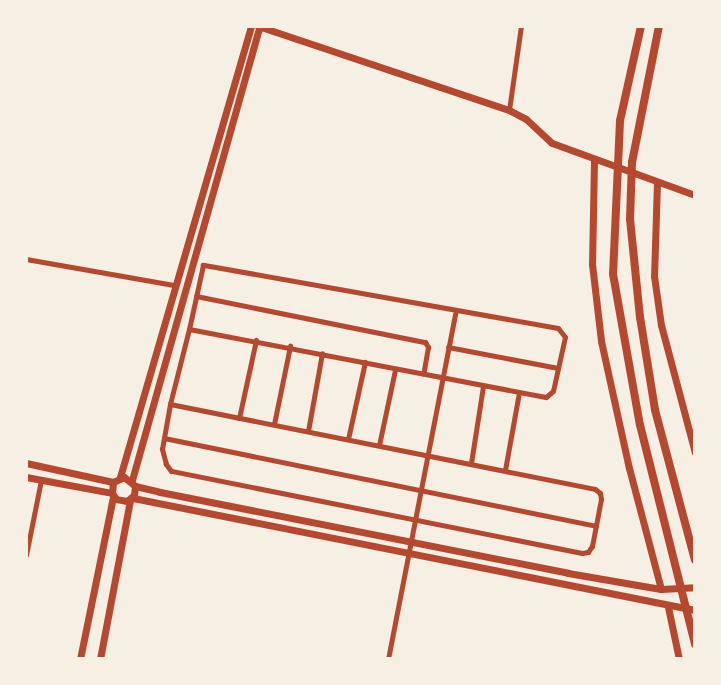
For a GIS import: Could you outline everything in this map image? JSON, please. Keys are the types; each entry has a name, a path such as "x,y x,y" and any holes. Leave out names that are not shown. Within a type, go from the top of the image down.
{"main road":[{"path":"641,26 620,121 613,274 640,425 695,644"},
{"path":"659,26 632,162 630,219 640,317 655,410 695,560"}],"street":[{"path":"80,659 112,495 251,26"},
{"path":"509,110 521,26"},
{"path":"100,659 134,483 259,27 509,110 526,119 552,143 594,161 695,195"},
{"path":"594,161 592,264 601,341 629,468 661,588"},
{"path":"657,182 654,276 661,325 695,453"},
{"path":"26,259 174,285"},
{"path":"170,404 427,454 597,490 601,499 590,550 582,553 171,471 166,464 162,449 170,404 190,329 203,265 455,312 558,328 565,337 551,396 395,370 290,346 190,329"},
{"path":"196,296 424,342 428,347 423,374"},
{"path":"388,659 409,542 455,312"},
{"path":"239,418 256,340"},
{"path":"274,424 290,346"},
{"path":"448,348 558,368"},
{"path":"308,431 322,353"},
{"path":"348,439 365,362"},
{"path":"380,445 395,370"},
{"path":"471,463 483,386"},
{"path":"505,470 519,392"},
{"path":"164,438 596,526"},
{"path":"26,463 134,483 409,542 661,588 695,587"},
{"path":"26,477 112,495 119,501 132,499 668,607 695,610"},
{"path":"26,555 41,480"},
{"path":"668,607 679,659"}]}
